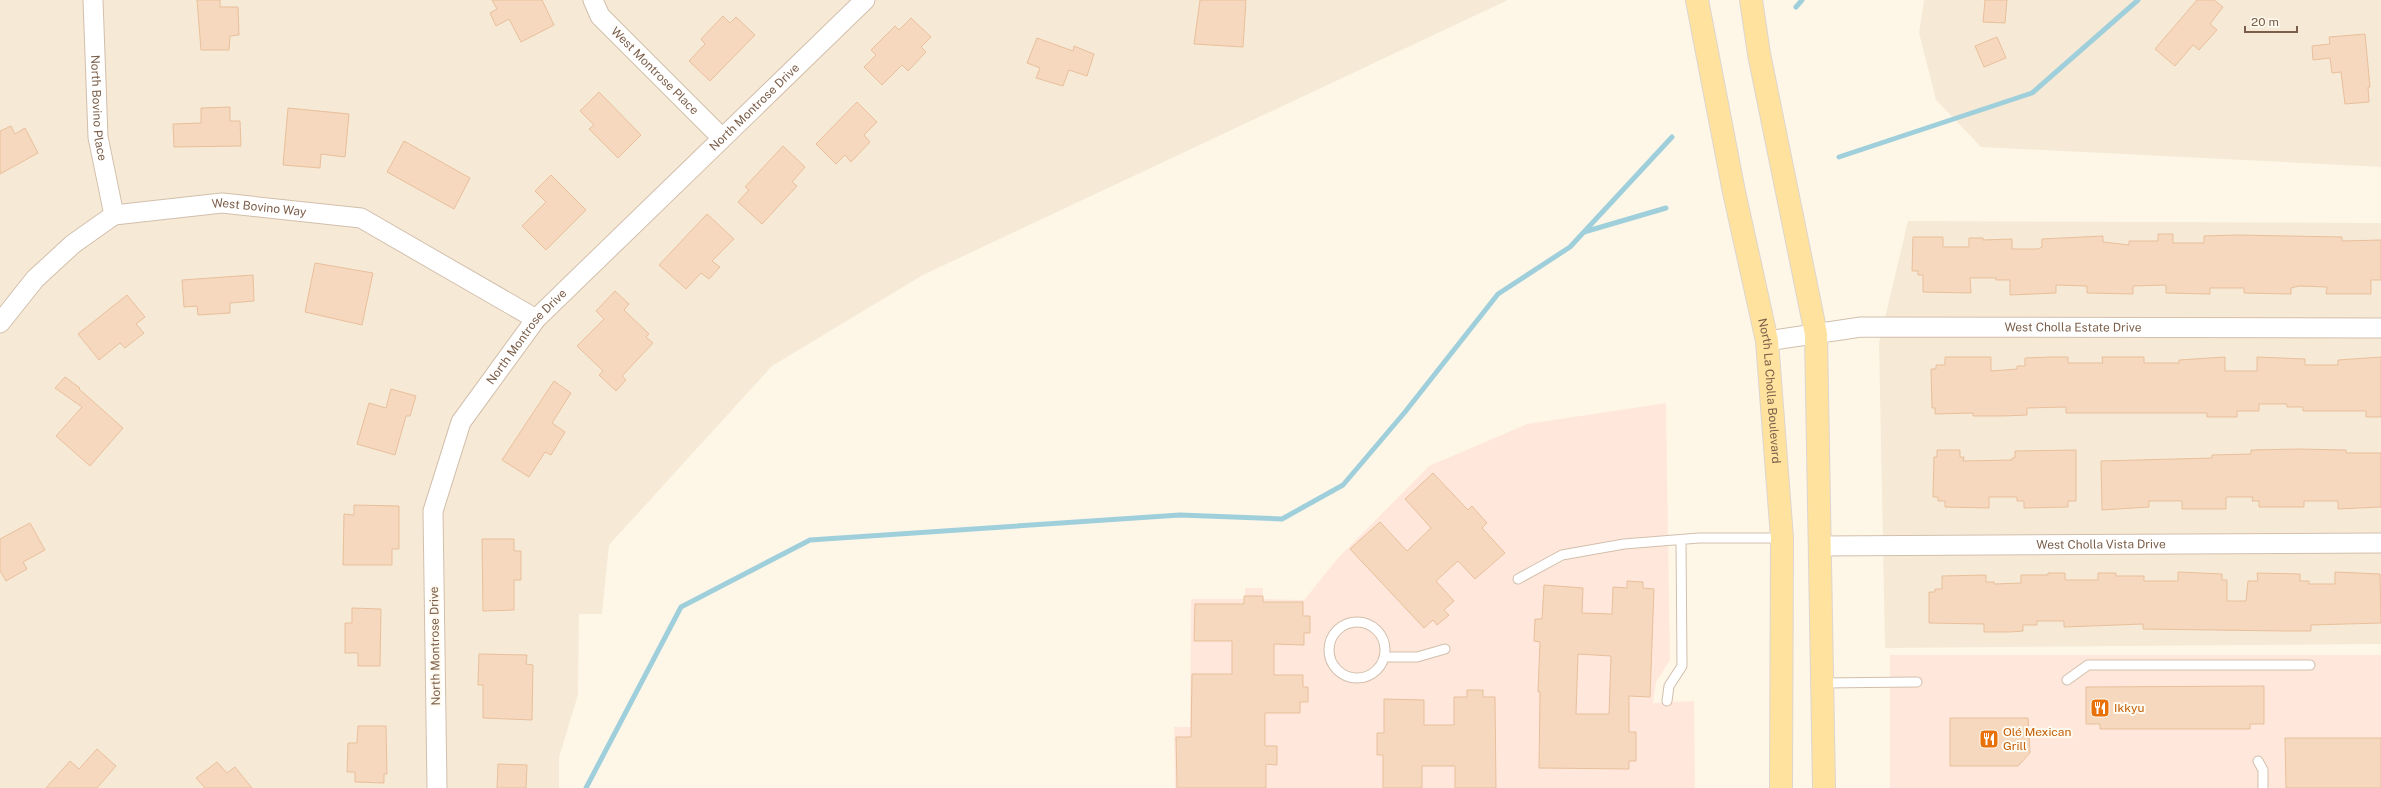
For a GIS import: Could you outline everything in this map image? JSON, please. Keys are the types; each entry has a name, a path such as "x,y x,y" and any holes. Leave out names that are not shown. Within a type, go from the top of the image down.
{"main road":[{"name":"North La Cholla Boulevard","path":"1697,0 1734,192 1767,341 1782,538 1781,788"},
{"path":"1751,0 1760,61 1816,334 1821,546 1824,788"}],"street":[{"name":"North Bovino Place","path":"93,0 98,137 114,215"},
{"name":"West Montrose Place","path":"593,0 600,16 722,138"},
{"name":"North Montrose Drive","path":"437,788 433,511 461,422 536,319 865,0"},
{"name":"West Bovino Way","path":"0,323 35,279 73,244 114,215 222,203 361,218 536,319"},
{"name":"West Cholla Estate Drive","path":"1767,341 1861,327 2381,328"},
{"name":"West Cholla Vista Drive","path":"1821,546 2381,543"}],"lane":[{"path":"1518,579 1562,555 1624,544 1682,540 1782,538"},
{"path":"1667,701 1669,686 1682,666 1682,540"},
{"path":"1355,621 1364,623 1379,632 1384,640 1385,657 1374,673 1355,679 1337,671 1328,654 1329,644 1339,628 1355,621"},
{"path":"1385,657 1417,657 1445,650"},
{"path":"2067,680 2088,665 2310,665"},
{"path":"1822,683 1917,682"},
{"path":"2258,761 2263,770 2263,788"}],"shaded area":[{"path":"0,0 1508,0 923,275 772,366 609,545 602,614 579,614 578,695 559,757 559,788 0,788"},
{"path":"1924,0 2381,0 2381,167 1981,147 1936,100 1919,33"},
{"path":"1908,221 2381,223 2381,644 1885,648 1879,343"},
{"path":"1666,403 1670,660 1656,682 1653,703 1694,701 1695,788 1175,788 1174,727 1190,727 1191,599 1245,599 1245,588 1263,588 1263,599 1304,600 1338,558 1429,466 1527,424"},
{"path":"1890,655 2381,655 2381,788 1890,788"}],"building":[{"path":"197,0 220,0 220,7 238,7 239,35 230,36 229,50 201,50"},
{"path":"492,0 542,0 554,25 521,42 509,19 496,26 490,13 497,9"},
{"path":"1200,0 1246,0 1243,47 1194,44"},
{"path":"1985,0 2007,0 2005,23 1983,22"},
{"path":"2197,0 2214,0 2223,7 2210,24 2217,30 2199,50 2193,45 2175,66 2155,49"},
{"path":"723,16 730,23 736,17 755,35 710,81 689,61 705,44 701,39"},
{"path":"911,18 931,37 921,47 926,52 908,71 902,65 882,85 864,67 876,55 871,50 895,26 899,30"},
{"path":"2365,34 2370,87 2368,87 2369,102 2345,104 2341,72 2332,73 2330,58 2313,60 2312,46 2330,44 2329,37"},
{"path":"1997,37 2006,58 1984,67 1975,46"},
{"path":"1037,38 1073,51 1074,46 1094,54 1087,76 1069,70 1063,86 1036,78 1040,68 1027,63"},
{"path":"599,92 641,135 618,158 589,129 594,125 580,111"},
{"path":"857,102 877,122 864,135 870,142 851,162 845,155 836,164 816,144"},
{"path":"230,107 230,121 240,121 241,146 174,147 173,124 201,123 201,108"},
{"path":"288,108 349,114 345,157 321,154 320,168 283,165"},
{"path":"11,126 15,134 25,128 38,153 0,174 0,131"},
{"path":"404,141 470,178 454,209 387,172"},
{"path":"783,146 805,167 792,182 797,186 762,224 738,202 749,190 745,187"},
{"path":"551,175 586,210 546,250 522,226 546,202 535,191"},
{"path":"707,214 734,239 712,261 720,267 709,279 701,273 686,289 659,265"},
{"path":"2158,234 2173,234 2173,243 2204,243 2204,236 2236,235 2342,237 2342,241 2381,240 2381,280 2371,280 2371,294 2326,294 2327,287 2299,286 2291,288 2291,294 2244,293 2244,288 2210,288 2210,294 2166,293 2166,285 2133,286 2133,294 2087,293 2087,286 2056,285 2056,293 2010,295 2010,280 1996,280 1996,278 1970,278 1971,293 1923,292 1923,275 1918,275 1918,271 1912,271 1913,237 1943,237 1943,247 1969,247 1969,238 1983,238 1983,240 2012,239 2012,249 2038,249 2042,247 2042,239 2103,236 2103,242 2129,245 2129,241 2158,241"},
{"path":"315,263 373,273 362,325 305,312"},
{"path":"253,275 254,301 230,303 230,313 198,315 197,306 184,307 182,280"},
{"path":"615,291 629,304 624,310 649,334 646,337 653,343 622,376 626,380 616,391 599,375 603,371 577,346 604,319 596,311"},
{"path":"127,295 145,317 136,324 144,333 125,348 120,343 99,360 78,334"},
{"path":"1945,357 1991,357 1991,371 2017,369 2017,366 2025,366 2025,358 2068,357 2068,363 2103,363 2102,357 2144,357 2144,363 2179,363 2179,360 2225,357 2225,371 2257,371 2257,357 2305,359 2305,365 2338,365 2338,360 2381,357 2381,417 2366,417 2366,411 2303,411 2303,407 2287,407 2287,404 2259,404 2259,411 2237,411 2237,417 2207,417 2207,413 2066,413 2066,407 2027,408 2027,415 1973,416 1973,413 1935,414 1935,408 1932,408 1931,369 1936,369 1936,365 1945,365"},
{"path":"65,377 80,388 79,389 123,428 90,466 56,436 82,407 55,388"},
{"path":"554,381 571,393 552,423 565,432 551,455 545,452 529,477 502,460"},
{"path":"391,389 416,396 410,416 406,416 395,455 357,444 369,403 386,408"},
{"path":"1937,450 1960,450 1960,457 1964,457 1963,461 2012,460 2012,458 2015,458 2015,451 2076,450 2076,501 2068,501 2068,507 2024,508 2024,501 2017,501 2017,497 1989,497 1989,508 1945,507 1945,501 1938,501 1938,497 1933,497 1934,457 1937,457"},
{"path":"2251,450 2346,450 2346,453 2381,453 2381,507 2338,509 2338,501 2304,501 2304,507 2259,507 2259,501 2252,501 2253,497 2226,497 2226,509 2182,509 2182,501 2149,501 2149,507 2102,510 2101,461 2212,458 2212,455 2251,454"},
{"path":"1433,473 1468,510 1472,506 1487,523 1482,528 1505,553 1475,579 1458,561 1436,581 1454,601 1444,610 1449,615 1437,625 1433,620 1424,628 1350,549 1380,522 1407,551 1431,528 1405,499"},
{"path":"354,505 399,506 399,549 392,549 392,565 343,565 344,514 354,515"},
{"path":"30,523 45,550 23,562 27,569 6,581 0,571 0,539"},
{"path":"482,539 514,539 514,551 521,551 521,580 514,580 514,610 483,611"},
{"path":"2178,572 2222,574 2222,580 2227,580 2227,601 2246,601 2248,581 2258,581 2257,573 2300,574 2300,581 2309,581 2309,584 2335,584 2335,572 2380,574 2381,623 2311,625 2311,631 2286,631 2143,629 2143,624 2064,627 2064,621 2037,621 2037,625 2023,625 2023,631 1984,632 1984,624 1929,623 1929,592 1935,592 1935,589 1942,589 1942,576 1986,575 1986,582 1994,582 1994,584 2021,583 2021,575 2048,575 2048,573 2065,573 2065,580 2098,580 2098,573 2116,573 2116,576 2144,576 2144,581 2178,581"},
{"path":"1627,581 1643,582 1643,588 1654,589 1650,697 1629,696 1629,732 1636,732 1636,761 1629,761 1629,769 1539,768 1540,692 1538,692 1540,642 1534,641 1535,619 1542,619 1544,585 1583,588 1582,613 1612,614 1613,587 1627,588","holes":["1578,654 1611,656 1609,714 1576,714"]},
{"path":"1244,596 1263,596 1263,602 1303,602 1303,616 1310,616 1310,633 1304,633 1304,645 1274,644 1274,675 1303,675 1303,687 1308,687 1308,702 1300,702 1300,713 1265,713 1265,746 1277,746 1277,765 1266,764 1266,788 1177,788 1176,737 1191,737 1192,674 1232,674 1232,641 1194,641 1195,604 1244,604"},
{"path":"352,608 381,609 380,666 358,666 358,653 345,653 345,623 352,623"},
{"path":"479,654 527,655 526,664 533,665 532,720 483,718 483,685 478,685"},
{"path":"2264,686 2264,724 2250,724 2250,729 2100,729 2100,724 2086,724 2086,687"},
{"path":"1467,690 1483,690 1483,697 1495,697 1496,788 1455,788 1455,766 1422,766 1422,788 1383,788 1383,755 1377,755 1377,733 1384,733 1384,699 1424,700 1424,725 1454,725 1454,697 1467,697"},
{"path":"1950,718 2028,718 2030,753 2018,766 1950,766"},
{"path":"358,726 386,726 387,774 384,774 384,783 355,782 355,772 347,772 348,743 357,743"},
{"path":"2285,738 2381,738 2381,788 2286,788"},
{"path":"97,749 116,766 97,788 46,788 70,761 79,769"},
{"path":"217,762 227,773 235,767 252,788 205,788 196,778"},
{"path":"498,764 527,765 526,788 497,788"}],"waterway":[{"path":"1796,7 1802,0"},
{"path":"1839,157 2032,93 2138,0"},
{"path":"586,788 681,607 810,540 1180,515 1282,519 1343,485 1405,412 1498,294 1570,247 1672,137"},
{"path":"1584,232 1666,208"}],"place":[{"name":"Ikkyu","path":"2100,708"},
{"name":"Olé Mexican Grill","path":"1989,739"}]}
